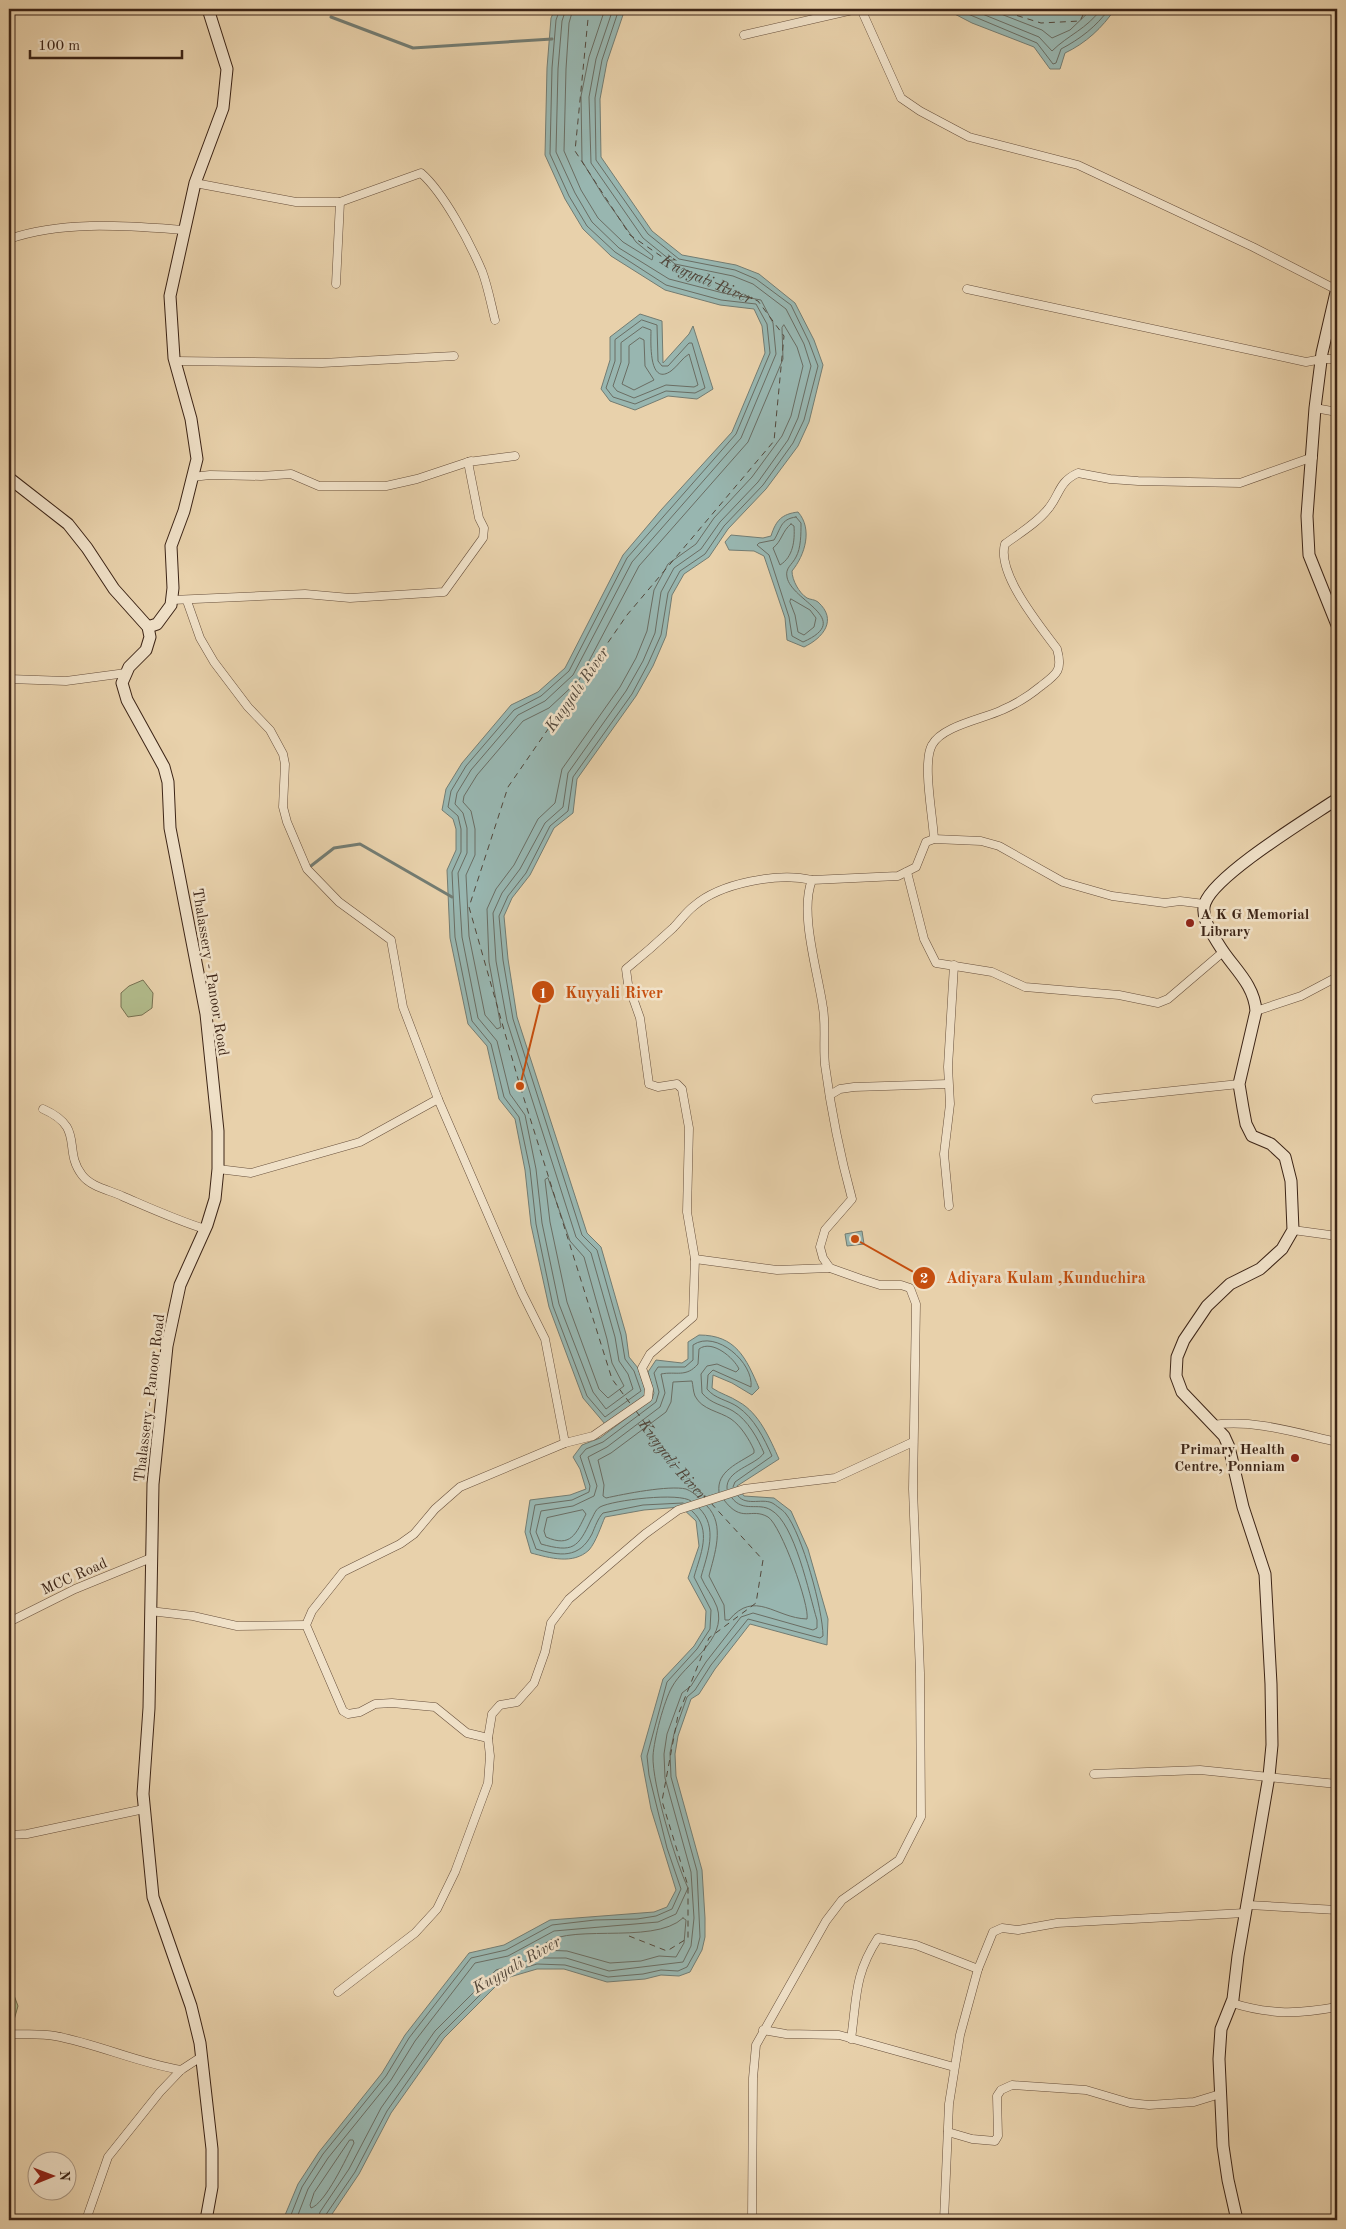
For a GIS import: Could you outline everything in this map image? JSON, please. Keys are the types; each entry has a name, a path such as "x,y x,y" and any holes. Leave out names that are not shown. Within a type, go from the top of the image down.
{"main road":[{"path":"148,627 157,624 171,605 171,546 184,511 196,459 191,419 175,361 170,296 195,182 224,108 227,69 208,9"},
{"path":"1337,289 1322,358 1314,408 1313,457 1307,516 1309,555 1337,625"},
{"path":"9,478 68,524 87,548 114,589 148,627 150,637 146,650 129,667 126,673"},
{"name":"Thalassery - Panoor Road","path":"126,673 122,683 127,700 164,767 168,782 170,828 206,1014 218,1132 218,1169 215,1199 205,1229 180,1285 168,1346 153,1484 144,1809 154,1897 193,2014 201,2057 212,2148 212,2187 206,2220"},
{"path":"1238,2220 1228,2180 1220,2094 1221,2028 1232,2003 1257,1837 1269,1776 1272,1745 1271,1684 1265,1574 1243,1507 1229,1446 1224,1436 1182,1392 1176,1376 1177,1357 1184,1340 1207,1306 1230,1284 1260,1269 1282,1249 1293,1230 1291,1181 1285,1156 1271,1144 1252,1136 1246,1124 1239,1084 1256,1011 1255,1001 1244,978 1223,952 1207,925 1204,904 1210,894 1237,868 1337,799"}],"street":[{"path":"744,35 859,9 901,98 920,111 969,137 1078,165 1253,246 1337,289"},
{"path":"195,182 296,202 340,202 421,173 442,198 482,270 495,320"},
{"path":"336,284 340,202"},
{"path":"9,239 67,227 142,227 184,230"},
{"path":"967,289 1306,362 1322,358 1337,359"},
{"path":"175,361 322,363 454,356"},
{"path":"1314,408 1337,412"},
{"path":"192,477 291,474 318,486 386,486 418,479 492,456"},
{"path":"468,462 515,456"},
{"path":"934,839 927,758 932,744 940,734 1002,710 1026,698 1057,674 1061,661 1057,649 1013,584 1002,553 1005,544 1050,508 1056,493 1066,480 1078,473 1110,479 1138,481 1240,482 1313,457"},
{"path":"172,600 187,601 280,595 350,598 444,592 483,538 484,528 478,518 468,462"},
{"path":"187,601 200,638 214,662 248,707 270,730 283,754 285,764 283,807 287,822 307,869 339,902 391,940 403,1007 438,1099 522,1293 545,1339 565,1443"},
{"path":"9,679 66,681 126,673"},
{"path":"488,1738 467,1732 435,1707 392,1703 374,1704 360,1712 348,1714 343,1711 306,1625 312,1611 343,1572 400,1544 414,1534 435,1509 460,1487 565,1443 593,1436 648,1398 649,1389 642,1368 650,1354 693,1317 695,1260 687,1212 689,1128 682,1089 678,1084 658,1087 650,1084 640,1018 628,984 626,968 673,928 695,905 713,893 762,878 784,876 812,880 898,876 916,867 926,842 934,839 981,841 999,846 1063,882 1112,896 1165,903 1204,904"},
{"path":"908,872 914,905 929,951 936,963 992,972 1025,987 1118,995 1158,1004 1168,999 1223,952"},
{"path":"812,880 807,892 810,937 824,1010 825,1063 842,1163 852,1199 825,1230 820,1247 823,1258 830,1268"},
{"path":"949,1206 944,1154 950,1104 948,1084 954,965"},
{"path":"1256,1011 1301,996 1337,976"},
{"path":"830,1095 840,1090 854,1087 948,1084"},
{"path":"1096,1099 1239,1084"},
{"path":"218,1169 251,1173 360,1142 438,1099"},
{"path":"43,1109 59,1116 69,1131 76,1163 82,1175 93,1184 159,1213 205,1229"},
{"path":"1293,1230 1337,1236"},
{"path":"695,1260 777,1270 830,1268 880,1285 901,1285 910,1288 916,1304 913,1442 921,1817 899,1860 842,1900 826,1921 756,2045 753,2078 752,2220"},
{"path":"1213,1425 1229,1423 1260,1426 1337,1442"},
{"path":"338,1992 415,1934 437,1909 455,1872 488,1783 488,1738 492,1714 500,1705 517,1702 534,1683 545,1652 550,1624 569,1599 645,1534 678,1510 744,1489 835,1478 913,1442"},
{"name":"MCC Road","path":"9,1622 75,1589 151,1558"},
{"path":"150,1611 194,1616 237,1626 306,1625"},
{"path":"1094,1774 1200,1770 1337,1784"},
{"path":"9,1835 28,1834 144,1809"},
{"path":"944,2220 949,2104 954,2067 960,2035 978,1968 993,1932 1002,1928 1018,1930 1063,1922 1247,1909 1337,1910"},
{"path":"850,2039 854,1993 861,1970 878,1938 916,1945 978,1968"},
{"path":"1232,2003 1260,2012 1286,2013 1337,2007"},
{"path":"763,2030 786,2034 838,2035 954,2067"},
{"path":"9,2034 33,2033 56,2036 146,2063 181,2070"},
{"path":"86,2220 108,2157 181,2070 201,2057"},
{"path":"948,2132 972,2139 995,2141 998,2136 997,2096 1001,2090 1012,2085 1086,2090 1130,2103 1149,2105 1194,2102 1220,2094"}],"green space":[{"path":"143,980 153,993 152,1008 142,1015 128,1017 121,1007 121,993 129,986"},
{"path":"9,1988 12,1990 18,2006 14,2020 9,2024"}],"water":[{"path":"555,9 625,9 607,62 600,99 601,157 652,231 682,255 736,265 759,274 795,303 814,340 823,365 809,422 798,446 766,489 728,529 709,557 684,574 672,595 666,636 653,666 636,696 577,779 573,813 554,828 530,875 512,898 504,916 508,959 517,1017 587,1233 601,1247 626,1334 629,1357 638,1368 646,1392 644,1396 605,1424 583,1398 549,1307 531,1225 525,1170 515,1119 499,1099 487,1046 468,1024 450,938 447,870 456,850 456,829 453,819 442,810 446,789 462,763 511,705 538,692 565,668 623,555 732,432 765,353 762,326 754,309 720,305 665,290 611,256 583,229 565,199 545,155 547,68 551,18"},
{"path":"945,9 1115,9 1093,34 1080,45 1065,53 1060,69 1050,69 1034,47 972,23"},
{"path":"640,314 662,321 663,363 689,334 693,326 713,389 697,399 668,396 635,410 610,401 601,389 610,360 610,337"},
{"path":"798,512 805,526 806,542 801,557 792,571 793,578 804,596 817,601 827,615 826,628 822,634 804,647 787,640 785,618 764,556 754,551 729,550 725,542 731,535 763,538 771,536 780,519 788,514"},
{"path":"862,1231 864,1244 847,1246 845,1234"},
{"path":"699,1335 722,1339 738,1350 759,1388 752,1395 732,1383 713,1375 712,1388 736,1400 752,1413 763,1427 779,1459 737,1486 744,1496 774,1498 791,1511 808,1549 828,1619 827,1645 750,1624 715,1669 699,1694 691,1699 678,1736 675,1754 676,1776 702,1870 705,1937 702,1950 690,1972 679,1976 661,1975 645,1979 607,1982 564,1969 537,1969 503,1979 444,2038 391,2113 359,2174 328,2220 283,2220 298,2184 319,2152 382,2073 405,2035 469,1953 504,1945 550,1920 654,1912 667,1907 676,1890 651,1809 641,1756 663,1679 694,1646 705,1628 706,1611 688,1578 699,1546 696,1521 681,1507 644,1510 605,1517 592,1547 583,1555 569,1559 553,1558 531,1553 525,1532 530,1500 570,1495 586,1489 580,1469 573,1457 582,1445 600,1438 652,1399 654,1393 648,1372 656,1360 682,1363 688,1359 688,1342"}],"waterway":[{"path":"331,17 413,48 552,39"},
{"path":"307,869 334,848 360,844 452,897"}],"ferry route":[{"path":"589,9 575,151 630,235 674,265 758,301 784,336 774,441 627,615 508,787 469,907 520,1086 612,1379 632,1406"},
{"path":"996,9 1041,23 1080,21 1086,9"},
{"path":"636,1411 675,1464 705,1497"},
{"path":"629,1936 667,1951 688,1938 688,1886 662,1801 678,1715 709,1638 756,1603 763,1560 710,1502"}],"place":[{"name":"A K G Memorial Library","path":"1190,923"},
{"name":"Kuyyali River","path":"520,1086"},
{"name":"Adiyara Kulam ,Kunduchira","path":"855,1239"},
{"name":"Primary Health Centre, Ponniam","path":"1295,1458"}]}
